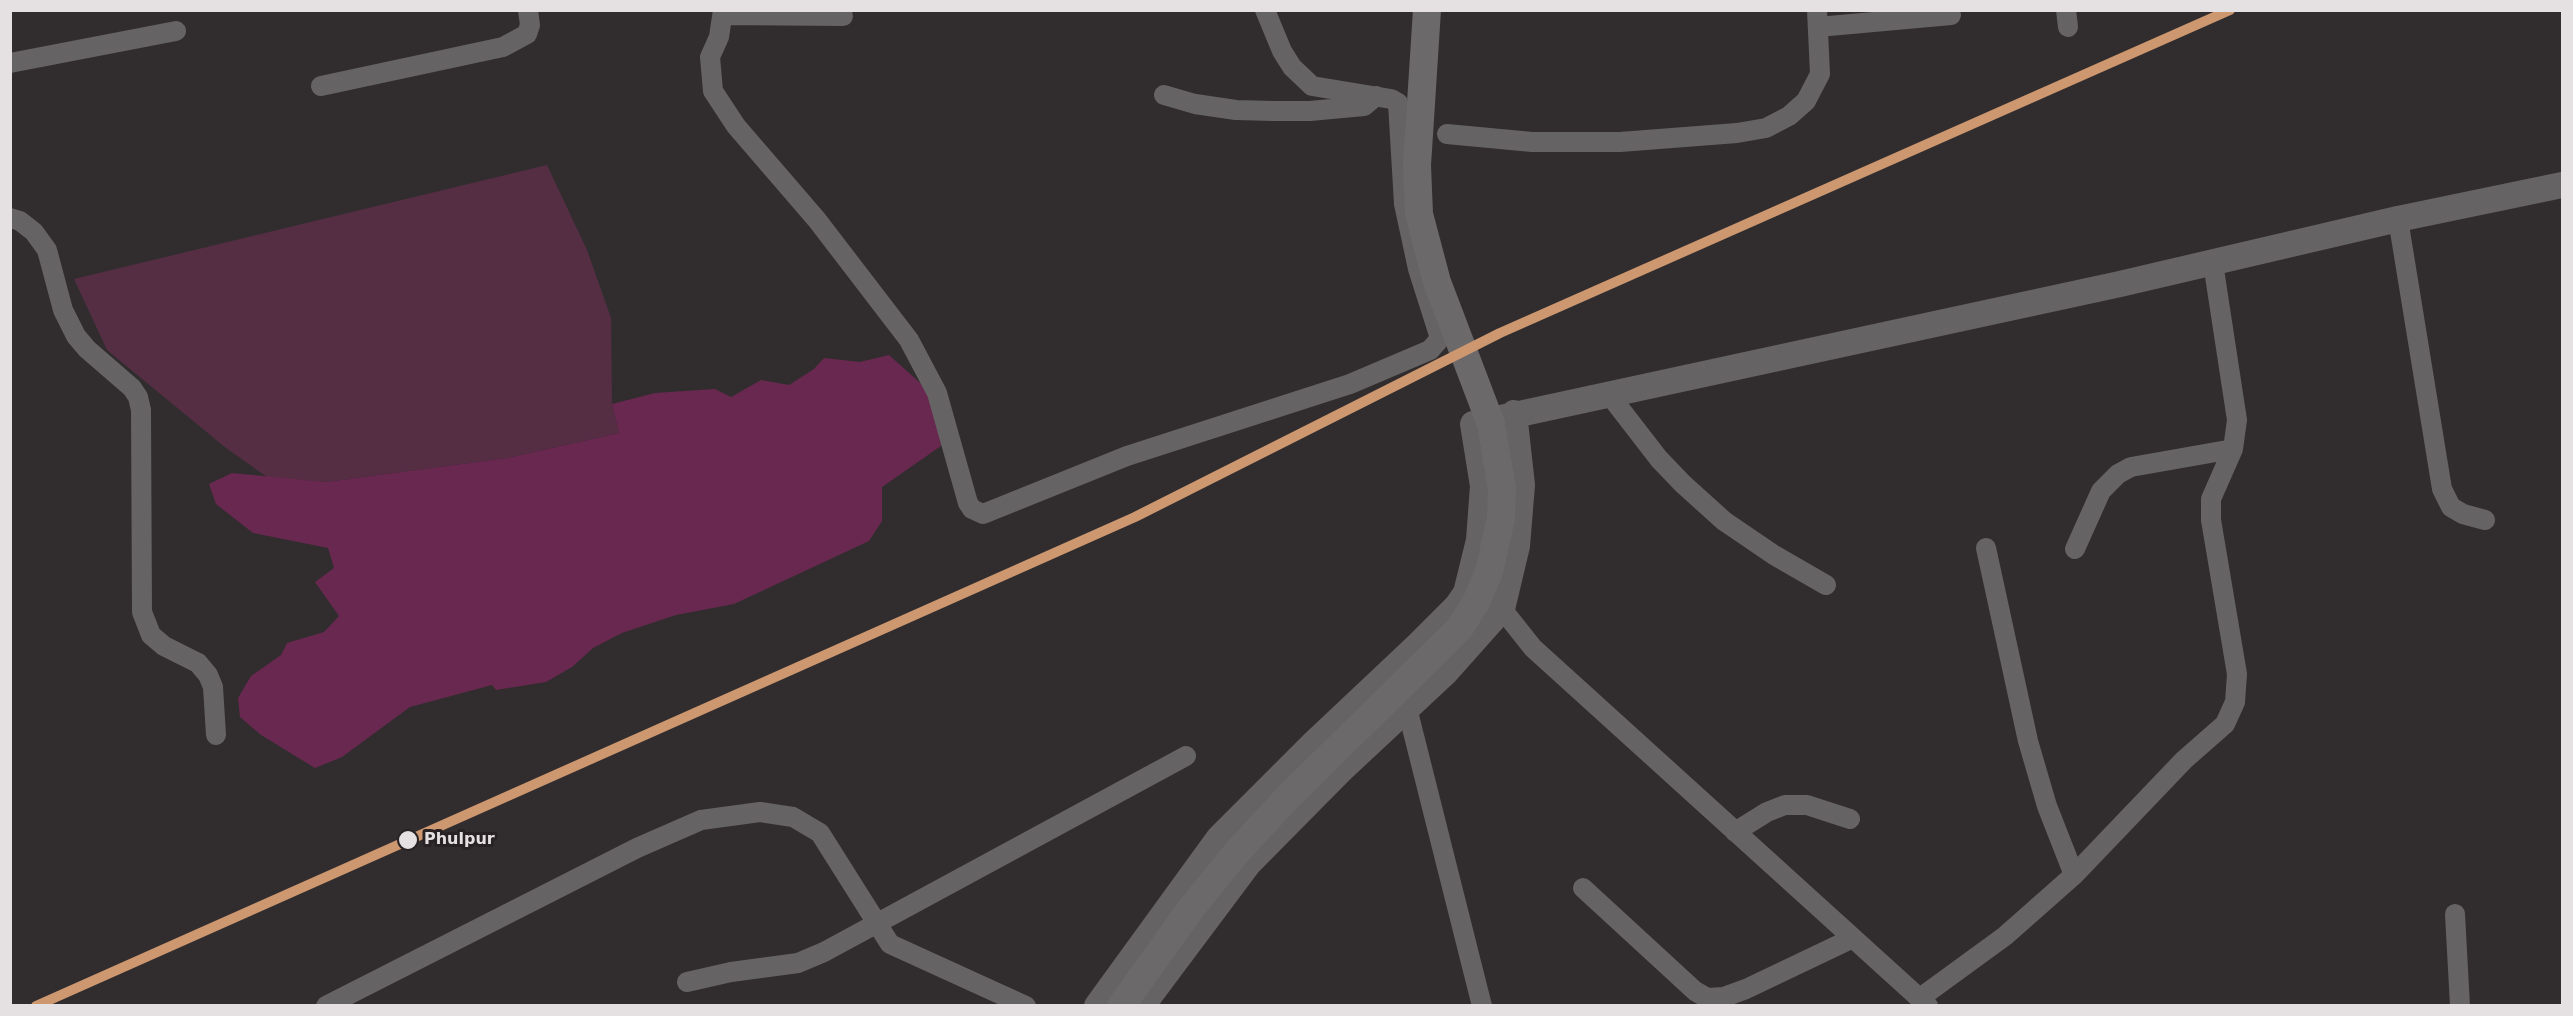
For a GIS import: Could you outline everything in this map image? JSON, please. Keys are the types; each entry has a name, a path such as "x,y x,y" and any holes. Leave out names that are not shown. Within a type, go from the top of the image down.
{"highway":[{"path":"1121,1005 1189,911 1237,852 1288,797 1459,629 1476,602 1489,572 1501,518 1502,489 1498,458 1491,424 1437,282 1419,214 1417,165 1427,10"}],"main road":[{"path":"1097,1005 1219,838 1312,744 1418,645 1457,606 1466,593 1479,540 1483,486 1473,424 1514,413 2213,263 2398,219 2562,185"},
{"path":"1142,1005 1249,863 1485,630 1502,609 1517,546 1521,495 1514,413"}],"street":[{"path":"321,86 503,47 527,34 530,25 528,10"},
{"path":"843,16 723,13 719,37 710,57 713,91 736,126 817,220 909,340 937,393 968,502 972,509 983,514 1127,456 1350,384 1434,347 1439,335 1419,269 1404,204 1398,103 1377,96 1312,86 1292,67 1282,51 1265,10"},
{"path":"1447,134 1532,142 1620,142 1737,133 1766,128 1789,116 1806,101 1820,74 1818,19 1951,15"},
{"path":"10,63 176,31"},
{"path":"1164,95 1195,104 1236,110 1273,111 1364,106 1377,96"},
{"path":"10,218 20,221 34,232 47,250 63,310 76,336 87,349 132,388 138,397 141,410 142,612 151,635 164,646 198,663 208,675 213,687 216,735"},
{"path":"2398,219 2442,489 2451,507 2463,514 2485,520"},
{"path":"1502,609 1533,648 1924,1002 2005,936 2074,875 2184,760 2225,724 2235,702 2237,674 2211,520 2211,499 2233,449 2237,420 2213,263"},
{"path":"1608,393 1659,459 1691,492 1724,521 1826,585"},
{"path":"2075,549 2101,490 2118,474 2131,467 2233,449"},
{"path":"1986,549 2028,741 2047,807 2074,875"},
{"path":"1485,630 1504,634 1533,648"},
{"path":"1407,708 1482,1005"},
{"path":"687,982 731,972 798,963 824,952 1186,756"},
{"path":"1735,832 1767,812 1785,805 1807,805 1850,819"},
{"path":"326,1005 637,848 701,820 760,812 793,817 820,834 875,925 890,945 910,956 1026,1005"},
{"path":"1583,888 1695,991 1707,998 1724,998 1746,989 1853,938"},
{"path":"2455,914 2460,1005"}],"shaded area":[{"path":"547,165 587,250 611,318 612,404 619,433 507,458 326,482 267,477 226,448 107,350 74,279"},
{"path":"889,355 927,389 939,424 941,446 882,487 882,521 869,541 734,604 676,615 622,633 593,648 572,667 546,682 496,690 492,685 410,707 342,757 315,768 261,735 240,717 238,698 251,676 281,655 287,643 324,632 339,616 315,582 334,568 328,548 253,533 216,504 209,484 232,473 326,482 507,458 619,433 612,404 655,393 715,389 731,397 761,380 789,385 814,369 824,358 860,362"}],"railway":[{"path":"36,1006 1085,539 1231,470"}],"transit line":[{"path":"36,1006 1135,517 1500,333 2230,10"}],"place":[{"name":"Phulpur","path":"408,840"}]}
